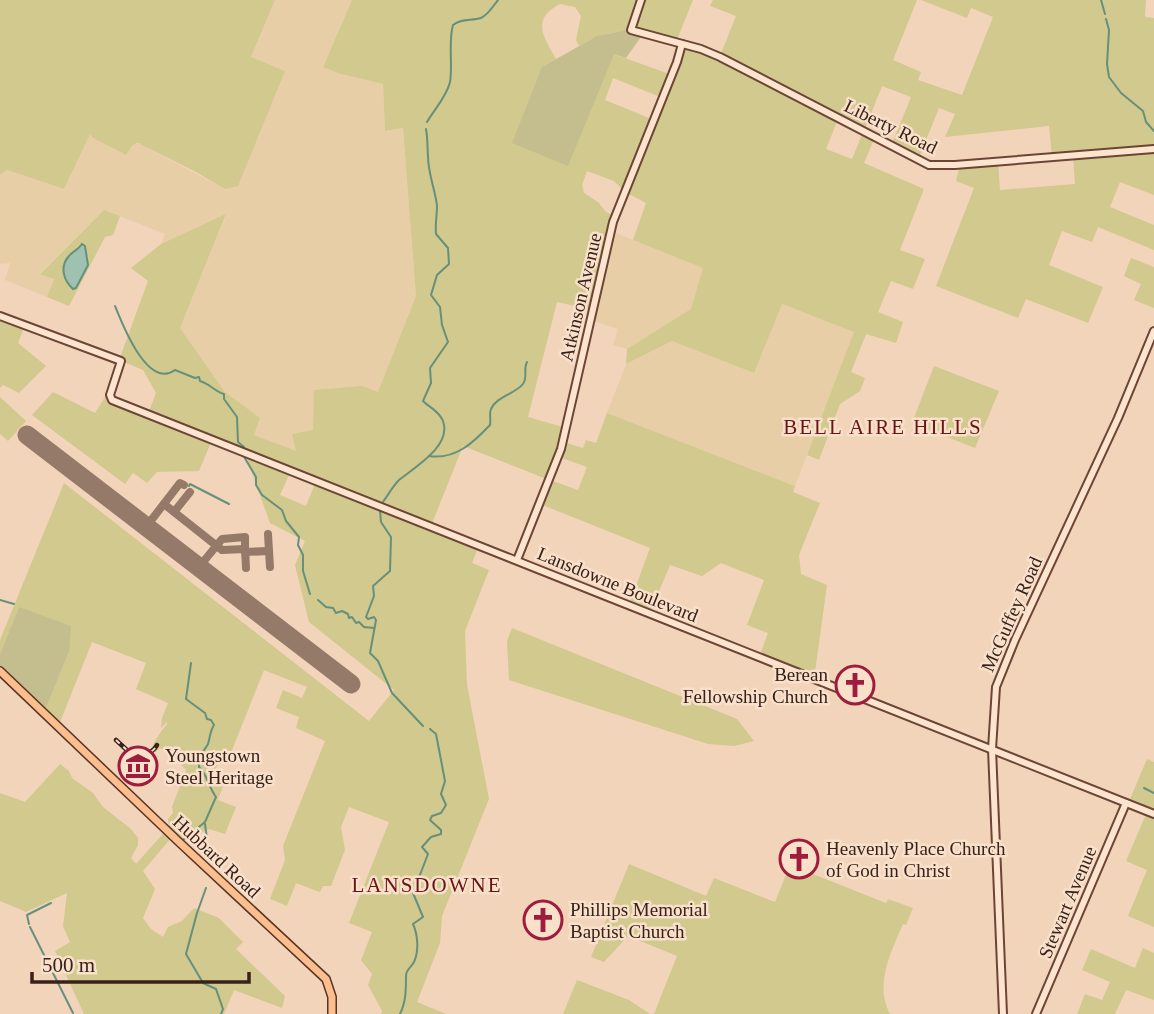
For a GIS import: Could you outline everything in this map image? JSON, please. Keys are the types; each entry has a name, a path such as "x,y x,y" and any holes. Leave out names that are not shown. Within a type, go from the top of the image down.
{"main road":[{"name":"Hubbard Road","path":"0,671 326,979 332,997 332,1014"}],"street":[{"name":"Liberty Road","path":"641,0 631,30 720,57 932,166 1154,149"},
{"name":"Atkinson Avenue","path":"517,560 561,449 613,222 682,44"},
{"name":"Lansdowne Boulevard","path":"0,316 119,360 122,364 110,395 112,400 1154,814"},
{"name":"McGuffey Road","path":"1003,1014 992,749 996,687 1102,454 1154,331"},
{"name":"Stewart Avenue","path":"1036,1014 1126,803"}],"shaded area":[{"path":"0,0 275,0 251,57 285,71 238,186 225,189 138,143 132,145 126,155 90,134 64,189 7,170 0,175"},
{"path":"275,0 352,0 323,66 341,74 383,84 385,131 403,128 416,296 378,393 313,431 296,452 254,435 260,418 225,392 180,328 226,215 161,244 165,234 104,210 40,273 54,278 47,297 5,280 10,263 0,264 0,175 7,170 64,189 90,133 93,138 126,155 132,144 140,144 225,189 285,71 251,58"},
{"path":"352,0 693,0 676,42 637,33 615,32 604,34 579,46 576,40 581,16 575,7 560,4 545,16 543,22 544,35 556,59 542,67 614,54 672,75 682,44 720,56 736,16 710,6 713,0 917,0 893,60 921,72 918,80 962,95 993,17 971,8 967,18 921,0 1146,0 1145,17 1154,18 1154,195 1120,182 1110,207 1154,225 1154,250 1098,227 1092,242 1062,231 1049,265 1103,287 1088,323 1026,299 1018,318 936,286 974,188 956,181 960,165 998,162 1000,190 1075,184 1073,156 1052,157 1049,126 945,137 955,114 939,108 918,160 891,146 911,97 882,86 864,131 875,137 864,163 924,189 900,250 925,259 913,289 891,281 878,312 903,322 896,343 866,334 851,372 865,378 860,391 840,404 819,460 807,455 854,332 782,304 754,373 672,341 626,364 627,349 691,309 703,268 633,240 646,203 625,192 614,181 587,171 582,185 584,193 598,202 606,212 615,216 593,310 557,302 528,417 566,428 563,442 583,448 586,440 596,443 607,413 795,486 793,492 820,503 799,555 801,574 827,585 814,679 759,657 768,633 747,625 764,580 721,563 702,576 670,565 650,613 629,605 650,548 540,504 549,480 463,446 431,526 479,545 472,563 489,570 465,631 467,685 489,799 442,916 440,943 417,1002 446,1014 381,1014 382,1011 368,985 372,974 361,960 372,932 349,923 389,822 349,807 341,827 345,850 331,886 323,886 320,892 296,883 287,906 270,899 285,860 283,846 325,741 296,728 299,717 276,708 283,690 302,698 307,687 264,670 230,755 220,758 212,778 224,783 218,800 236,807 225,834 209,829 180,843 172,837 143,871 155,889 143,918 151,929 163,937 168,927 182,921 194,908 219,918 243,942 236,949 285,996 282,1008 234,990 224,1014 84,1014 55,951 70,942 63,926 67,893 26,912 0,901 0,793 25,802 60,764 138,838 138,845 131,858 136,864 169,827 168,819 173,813 172,807 186,770 170,753 160,748 150,756 154,743 167,724 161,728 168,703 136,689 146,663 92,642 58,727 44,713 69,652 19,607 0,654 0,640 64,483 369,721 394,690 309,622 295,565 305,541 270,523 245,453 212,440 199,471 157,472 147,483 133,473 125,484 32,415 53,392 95,413 105,397 148,414 156,393 143,370 119,360 148,281 131,268 161,244 226,214 180,328 225,392 260,418 254,435 296,451 292,434 313,430 314,390 362,386 378,392 416,296 403,128 385,131 383,84 323,67","holes":["613,78 663,98 654,120 605,100","838,119 863,132 852,159 826,149","559,457 587,467 578,490 550,480","291,471 316,481 306,506 280,495"]},
{"path":"627,30 643,34 626,58 614,54 568,166 512,143 542,67 597,36"},
{"path":"104,210 120,216 113,235 105,237 69,306 47,297 54,279 40,274","holes":["82,244 88,265 77,288 66,260"]},
{"path":"611,231 703,268 692,309 627,349 613,345 618,329 590,320"},
{"path":"82,244 85,246 88,265 73,289 65,278 63,269 69,256"},
{"path":"1131,258 1154,267 1154,308 1134,300 1141,284 1124,276"},
{"path":"781,304 855,332 795,486 607,413 626,364 672,341 754,373"},
{"path":"0,316 25,325 18,343 46,366 19,393 3,385 0,388"},
{"path":"934,366 999,391 975,448 912,423"},
{"path":"0,397 26,421 8,441 0,434"},
{"path":"19,607 71,626 69,652 44,713 0,671 0,654"},
{"path":"512,628 737,719 754,741 734,746 708,744 509,680 507,641"},
{"path":"1147,759 1154,762 1154,927 1128,916 1147,870 1126,861 1147,812 1128,804"},
{"path":"629,864 706,896 714,878 775,902 790,865 886,903 888,899 913,908 906,925 903,924 886,969 884,992 890,1014 654,1014 677,956 628,936 604,962 591,957"},
{"path":"1143,948 1154,953 1154,1000 1126,990 1115,1014 1077,1014 1085,994 1102,1000 1110,982 1082,970 1091,949 1135,968"},
{"path":"577,980 629,1000 650,1014 563,1014"}],"waterway":[{"path":"427,122 450,82 453,25 463,20 481,18 498,0"},
{"path":"1101,0 1105,14"},
{"path":"1106,19 1109,30 1109,77 1121,93 1143,111 1146,122 1154,131"},
{"path":"383,502 399,480 437,447 444,430 439,415 423,401 431,383 430,368 448,342 440,307 431,295 437,275 449,264 448,248 436,234 437,206 429,169 426,129"},
{"path":"115,306 130,340 146,364 165,374 175,370 199,377 200,381 224,394 224,399 237,417 238,442 244,450"},
{"path":"429,456 455,453 484,432 490,425 490,411 494,405 523,384 527,362"},
{"path":"243,455 256,477 256,485 262,495 282,510 286,521 299,537 303,571 310,594"},
{"path":"189,486 190,484 229,504"},
{"path":"380,510 381,522 391,537 390,571 373,586 374,596 366,617 374,617 376,620 370,653 378,661 392,693 423,726"},
{"path":"0,600 14,604"},
{"path":"318,600 326,607 333,608 336,613 342,611 356,623 374,628"},
{"path":"183,840 205,822 216,797 199,767 200,756 208,744 214,725 205,713 186,699 191,663"},
{"path":"400,1014 405,1000 406,974 417,953 413,924 423,917 413,893 428,854 422,847 431,837 441,834 441,830 430,820 432,816 441,813 446,805 441,794 445,781 436,734 430,729"},
{"path":"1144,788 1154,793"},
{"path":"205,824 207,839"},
{"path":"206,888 186,954 203,983 216,989 223,1009 221,1014"},
{"path":"29,924 27,915 51,903"},
{"path":"30,927 73,1013"}],"taxiway":[{"path":"146,527 180,483 184,485"},
{"path":"174,512 190,492"},
{"path":"164,504 222,550 245,549 246,568"},
{"path":"268,534 269,551"},
{"path":"199,567 222,539 245,537 245,549"},
{"path":"245,552 269,551 270,567"}],"runway":[{"path":"27,435 351,684"}],"railway":[{"path":"116,740 129,752 144,759 138,781"},
{"path":"132,752 146,753 157,745"}],"place":[{"name":"Berean Fellowship Church","path":"855,685"},
{"name":"Youngstown Steel Heritage","path":"138,766"},
{"name":"Heavenly Place Church of God in Christ","path":"799,859"},
{"name":"Phillips Memorial Baptist Church","path":"543,920"}],"district":[{"name":"BELL AIRE HILLS","path":"883,427"},
{"name":"LANSDOWNE","path":"427,885"}]}
